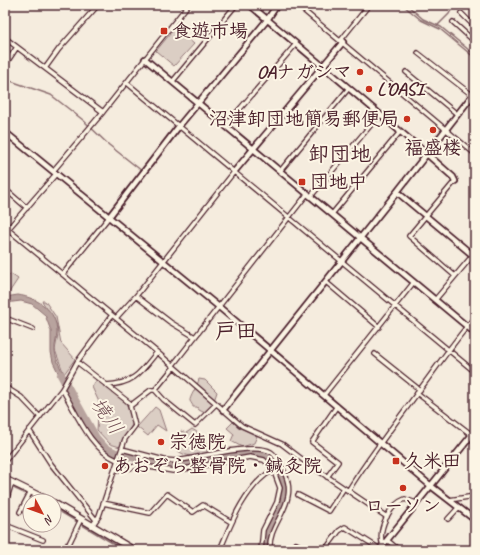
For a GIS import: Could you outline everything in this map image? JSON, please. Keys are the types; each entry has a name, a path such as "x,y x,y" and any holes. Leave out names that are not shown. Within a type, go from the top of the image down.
{"main road":[{"path":"5,479 35,493"},
{"path":"62,508 134,550"}],"street":[{"path":"5,10 9,5"},
{"path":"46,67 59,49 98,5"},
{"path":"188,5 27,208 7,228 158,352 242,426 282,444 327,477 387,517"},
{"path":"173,81 236,5"},
{"path":"250,5 453,177 455,181 409,236 455,276"},
{"path":"63,274 199,102 267,20 277,5"},
{"path":"297,5 342,41 475,154"},
{"path":"116,318 136,296 234,172 323,66 369,5"},
{"path":"461,13 475,26"},
{"path":"453,22 475,42"},
{"path":"5,38 46,67 103,112"},
{"path":"226,125 296,44"},
{"path":"5,65 17,47"},
{"path":"223,410 342,262 427,154 445,128 474,93 418,53"},
{"path":"145,59 281,170 360,238 475,333"},
{"path":"406,72 457,114"},
{"path":"127,83 475,372"},
{"path":"281,170 349,88"},
{"path":"92,526 103,503 126,437 135,426 130,409 131,404 150,390 155,390 288,216 309,195 380,114"},
{"path":"5,132 219,307 431,486 475,520"},
{"path":"332,214 400,132"},
{"path":"5,189 27,208"},
{"path":"397,192 474,256 435,300"},
{"path":"326,282 379,327"},
{"path":"324,395 414,282"},
{"path":"136,296 170,322 196,337"},
{"path":"5,461 63,388 77,362 112,315"},
{"path":"348,491 371,454 419,392 448,350 475,317"},
{"path":"5,318 33,329"},
{"path":"106,385 120,384 129,380 143,370 158,352"},
{"path":"375,354 419,392 473,433 381,548"},
{"path":"77,362 131,404"},
{"path":"5,386 21,397 40,417"},
{"path":"63,388 96,445 105,454 118,459"},
{"path":"155,390 164,400 195,425 216,404"},
{"path":"327,477 338,462 312,442 337,406"},
{"path":"29,430 51,464 63,476 96,520"},
{"path":"121,450 176,462 254,448 269,451 279,462 287,478 289,487 285,504 272,531 270,550"},
{"path":"139,464 143,456"},
{"path":"115,470 126,469 139,464 173,471 254,457 264,460 273,470 280,488 277,502 263,530 261,550"},
{"path":"221,550 235,513 257,483 273,470"},
{"path":"5,504 12,482"},
{"path":"298,495 329,511 344,488"},
{"path":"20,512 31,491"},
{"path":"103,503 150,513 166,494 193,512 203,505 231,522"},
{"path":"449,500 475,496"},
{"path":"381,548 380,534 387,517 400,501 409,500 416,503"},
{"path":"448,519 459,507"},
{"path":"66,550 81,519"},
{"path":"5,525 43,540"},
{"path":"296,544 307,550 326,548 344,527 381,548"},
{"path":"388,540 399,550"}],"shaded area":[{"path":"175,28 194,44 174,66 156,51"},
{"path":"11,274 18,279 8,294 5,292 5,277"},
{"path":"18,295 39,302 45,306 54,318 57,333 55,351 61,370 67,380 64,385 53,362 51,352 51,331 45,315 32,304 21,301 5,303 5,297"},
{"path":"42,301 45,301 56,317 61,343 75,359 64,374 55,350 58,334 57,325"},
{"path":"97,379 126,403 133,423 120,447 110,444 97,430 99,402 92,387"},
{"path":"199,379 205,380 217,392 213,404 205,413 197,407 193,407 190,401"},
{"path":"155,407 159,410 166,431 157,425 148,436 137,427"},
{"path":"233,422 238,427 257,436 254,443 242,447 231,441 234,434 227,428"},
{"path":"192,429 199,433 206,442 206,455 185,455 174,446 172,440 181,431 186,433"}],"waterway":[{"path":"403,5 421,20 440,29 475,58"},
{"path":"407,5 423,19 441,27 475,55"},
{"path":"438,25 449,14 454,5"},
{"path":"5,79 51,95 83,120 109,145 142,171"},
{"name":"境川","path":"61,375 96,438 105,448 118,454 173,466 255,452 270,458 280,472 284,484 284,492 267,533 265,550"},
{"path":"5,484 24,493"},
{"path":"62,513 124,550"},
{"path":"63,550 66,542"}],"place":[{"name":"食遊市場","path":"164,31"},
{"name":"OAナガシマ","path":"360,72"},
{"name":"L’OASI","path":"369,89"},
{"name":"沼津卸団地簡易郵便局","path":"407,119"},
{"name":"福盛楼","path":"433,130"},
{"name":"団地中","path":"302,182"},
{"name":"宗徳院","path":"161,442"},
{"name":"久米田","path":"396,461"},
{"name":"あおぞら整骨院・鍼灸院","path":"105,466"},
{"name":"ローソン","path":"403,488"}],"district":[{"name":"卸団地","path":"340,154"},
{"name":"戸田","path":"236,331"}]}
